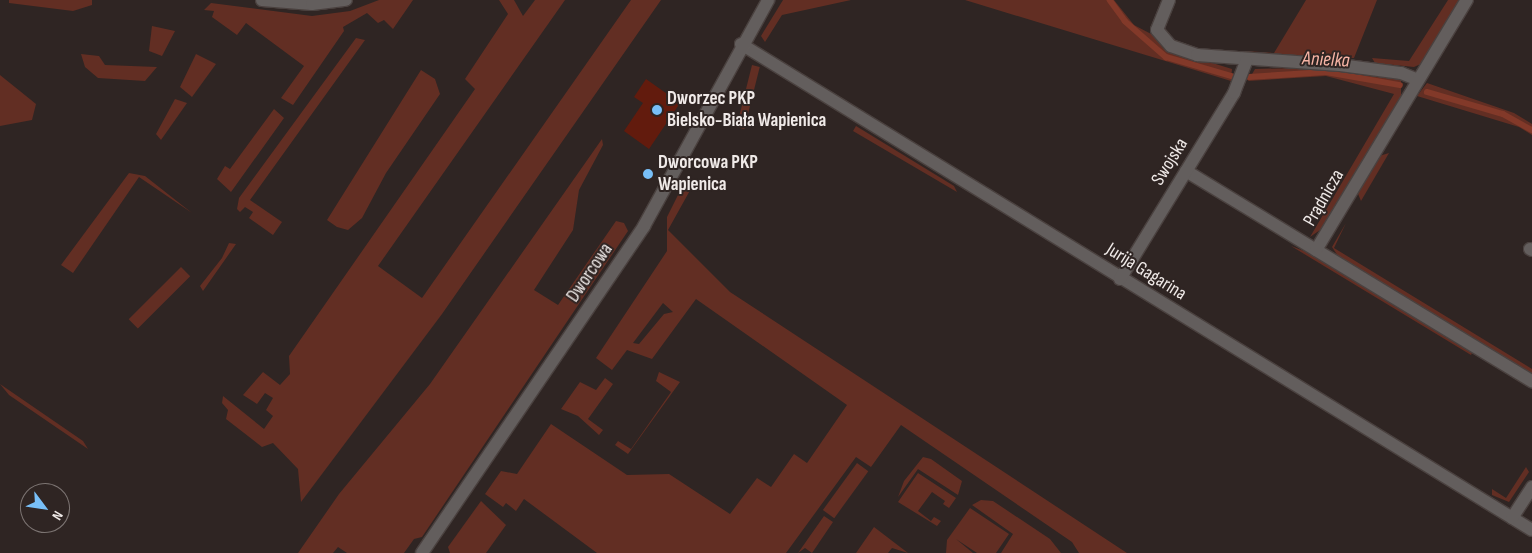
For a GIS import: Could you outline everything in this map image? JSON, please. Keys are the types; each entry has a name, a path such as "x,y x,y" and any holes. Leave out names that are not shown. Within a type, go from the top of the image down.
{"street":[{"path":"262,0 306,4 346,0"},
{"name":"Dworcowa","path":"422,553 644,226 741,44 768,0"},
{"path":"1168,0 1157,30 1171,46 1197,55 1246,61 1340,65 1402,73 1418,80"},
{"name":"Prądnicza","path":"1467,0 1316,250 1532,381"},
{"name":"Jurija Gagarina","path":"741,44 1120,279 1532,530"},
{"name":"Swojska","path":"1120,279 1234,92 1246,61"},
{"path":"1186,171 1316,250"},
{"path":"1512,518 1532,487"}],"shaded area":[{"path":"9,0 92,0 92,5 73,11 9,3"},
{"path":"379,0 413,0 393,29 384,20 378,23 367,13 343,27 344,31 293,105 281,98 304,66 246,23 237,35 212,17 214,11 204,10 211,3 312,16 350,11"},
{"path":"499,0 514,0 523,16 535,0 565,0 378,266 422,298 631,0 661,0 442,314 301,502 298,469 273,443 262,447 226,419 228,410 222,403 223,396 264,429 273,416 266,410 273,398 265,393 257,404 243,395 263,372 280,385 290,374 289,356 475,89 465,79 508,14"},
{"path":"783,0 851,0 782,15 765,42 761,36"},
{"path":"965,0 1114,0 1134,25 1153,35 1163,48 1232,69 1231,81"},
{"path":"1306,0 1377,0 1354,58 1245,56 1245,51 1274,53"},
{"path":"1448,0 1462,0 1423,63 1414,67 1375,63 1372,58 1409,61"},
{"path":"152,26 175,31 162,56 149,51"},
{"path":"356,38 365,40 250,200 282,222 273,235 249,218 253,212 245,207 240,212 237,209 239,198"},
{"path":"81,54 99,56 105,65 157,67 145,81 98,78 85,67"},
{"path":"196,54 216,64 192,97 180,87"},
{"path":"752,65 760,67 744,129 737,127"},
{"path":"1295,68 1401,79 1401,96 1320,230 1310,237 1394,94 1326,76 1248,81 1255,69"},
{"path":"421,70 435,79 440,94 386,173 362,218 348,230 337,227 327,220"},
{"path":"0,75 36,104 32,120 0,126"},
{"path":"1427,83 1514,113 1532,124 1532,135 1519,127 1417,96"},
{"path":"175,99 187,103 161,140 156,134"},
{"path":"274,109 284,118 231,192 217,179 225,166 230,169"},
{"path":"856,126 954,186 957,192 853,131"},
{"path":"602,139 603,145 579,190 573,230 534,290 558,305 616,221 624,223 628,231 422,537 414,539 404,553 347,553 338,547 333,553 298,553 339,494 430,384"},
{"path":"1389,153 1361,201 1356,189 1376,157"},
{"path":"129,173 145,176 192,213 139,177 73,273 61,265"},
{"path":"685,181 693,185 668,230 730,292 1127,553 1079,553 1072,542 901,425 871,467 856,457 786,553 597,553 524,499 516,511 506,503 503,507 485,494 501,471 517,474 551,424 627,475 669,474 730,514 757,478 771,487 794,454 807,463 847,405 696,299 652,359 627,350 612,370 596,358 667,251 667,217","holes":["663,303 673,312 664,314 639,344 633,343"]},
{"path":"1346,223 1334,248 1532,369 1532,375 1338,256 1332,247"},
{"path":"229,243 236,244 203,291 200,286 222,258"},
{"path":"1291,246 1312,254 1473,351 1471,355"},
{"path":"181,267 190,276 138,329 129,319"},
{"path":"659,372 680,382 628,454 615,445 618,441 631,449 671,392 656,381"},
{"path":"605,378 613,384 588,419 603,430 599,435 578,416 561,409 580,382 596,390"},
{"path":"0,384 83,441 88,449 9,395"},
{"path":"923,457 931,459 962,481 958,495 918,469 898,497 904,481"},
{"path":"857,463 868,471 834,518 823,510"},
{"path":"1526,467 1529,472 1509,502 1492,495 1492,489 1506,498"},
{"path":"918,473 956,498 949,508 943,504 945,501 932,492 918,511 931,521 934,517 941,521 937,526 898,502"},
{"path":"981,500 993,501 1050,539 1061,553 1001,553 1013,534 972,505"},
{"path":"481,501 506,525 486,553 450,553 448,547"},
{"path":"970,508 1009,534 996,553 977,553 956,539 973,553 946,553 947,540"},
{"path":"824,516 833,522 812,553 805,548 798,553"},
{"path":"874,527 908,553 892,548 888,553 856,553"}],"building":[{"name":"Dworzec PKP Bielsko-Biała Wapienica","path":"646,79 680,103 649,149 624,131 643,103 634,97"}],"waterway":[{"name":"Anielka","path":"1110,0 1125,21 1166,57 1232,76"},
{"name":"Anielka","path":"1249,77 1326,72 1400,85"},
{"name":"Anielka","path":"1427,92 1503,114 1532,130"}],"place":[{"name":"Dworzec PKP Bielsko-Biała Wapienica","path":"657,110"},
{"name":"Dworcowa PKP Wapienica","path":"648,174"}]}
